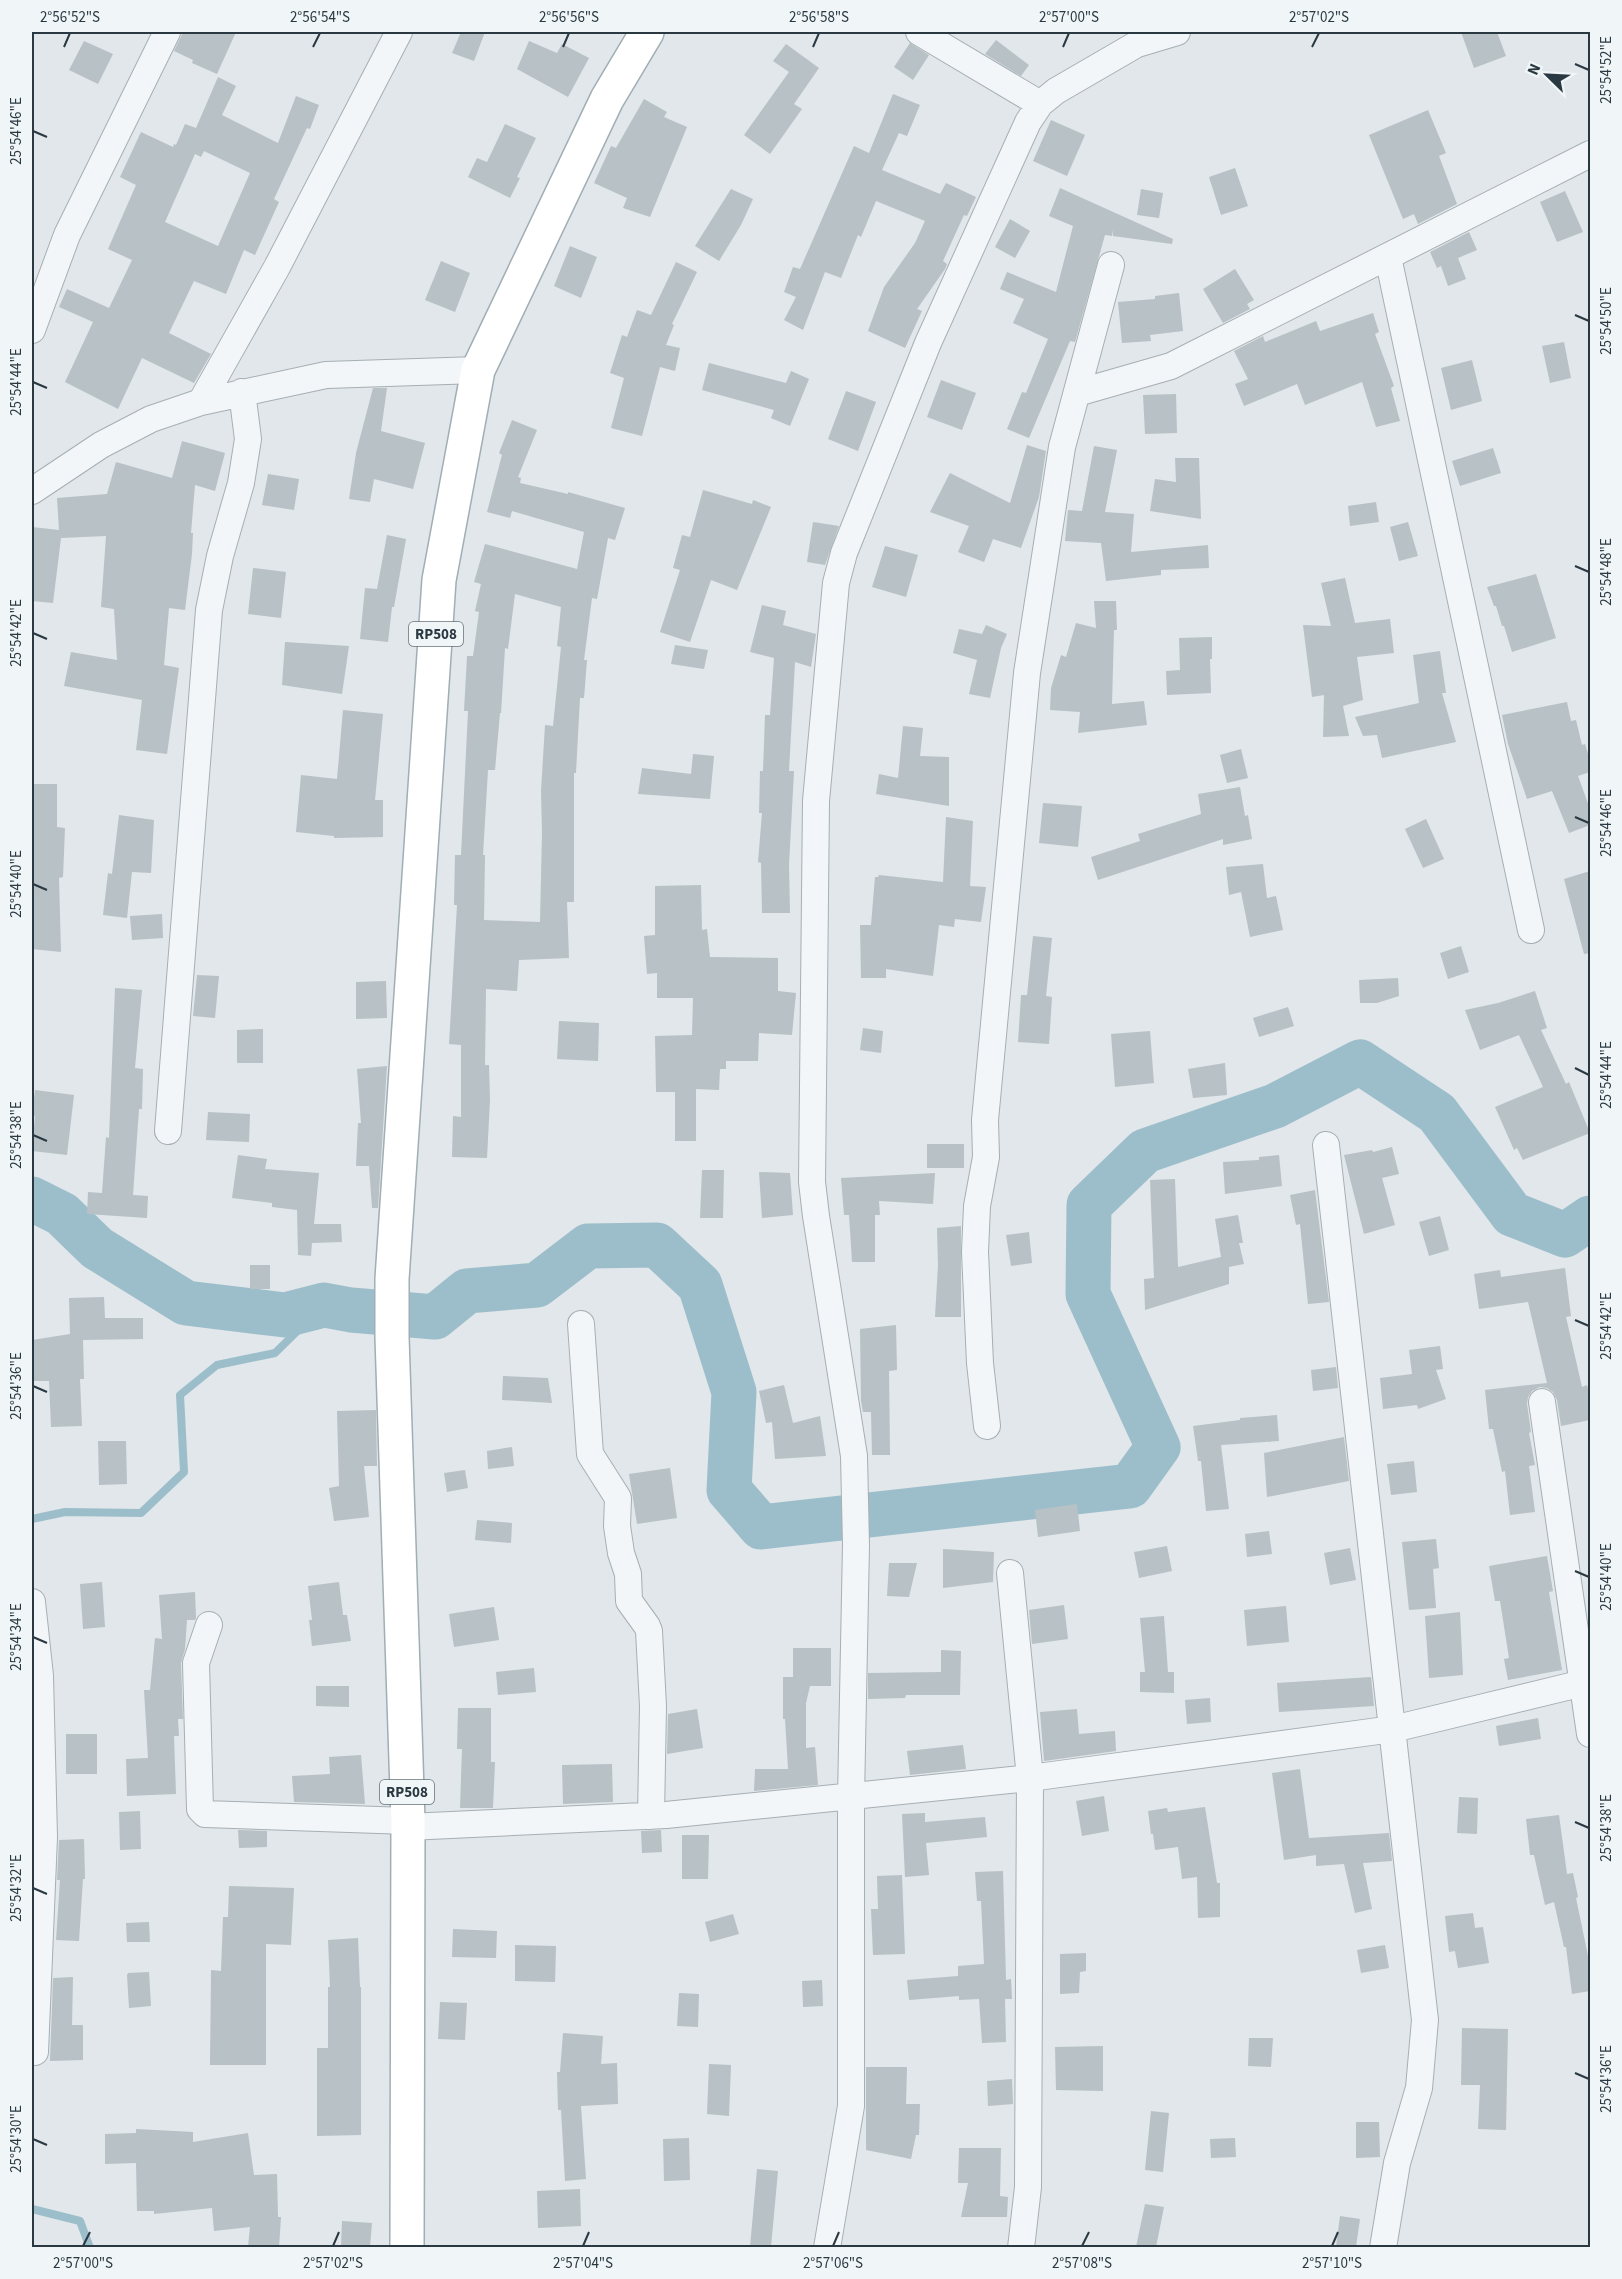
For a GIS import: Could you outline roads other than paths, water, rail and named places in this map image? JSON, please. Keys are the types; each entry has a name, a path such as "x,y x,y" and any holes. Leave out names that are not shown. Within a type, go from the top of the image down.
{"main road":[{"name":"RP508","path":"407,2247 408,1824 392,1279 439,579 478,370 607,99 647,32"}],"street":[{"path":"32,330 67,235 167,32"},
{"path":"201,402 277,267 399,32"},
{"path":"919,32 1040,104"},
{"path":"827,2247 851,2106 851,1798 856,1545 855,1456 812,1182 816,801 836,583 844,553 928,343 1028,122 1040,104 1056,91 1137,44 1177,32"},
{"path":"1077,393 1171,366 1590,154"},
{"path":"1388,256 1531,930"},
{"path":"987,1426 980,1363 975,1252 977,1206 986,1156 985,1120 992,1065 1002,921 1027,672 1062,447 1111,265"},
{"path":"32,490 101,446 151,419 201,402 326,375 478,370"},
{"path":"168,1131 209,610 220,556 241,483 248,439 242,392"},
{"path":"1326,1145 1425,2020 1419,2088 1397,2163 1383,2247"},
{"path":"581,1324 590,1454 618,1498 617,1526 621,1553 628,1574 629,1601 649,1631 653,1706 651,1816"},
{"path":"1542,1402 1585,1674 1590,1734"},
{"path":"1010,1573 1030,1778 1028,2187 1021,2247"},
{"path":"32,1602 40,1676 44,1837 34,2052"},
{"path":"209,1625 196,1663 200,1809 202,1812 408,1824 651,1816 851,1798 1030,1778 1393,1729 1585,1674"}],"waterway":[{"path":"32,1199 62,1214 97,1248 186,1303 285,1315 324,1305 351,1310 435,1317 467,1291 537,1285 588,1246 657,1245 700,1285 734,1392 729,1490 761,1527 1130,1486 1158,1447 1088,1294 1089,1205 1145,1151 1275,1106 1360,1062 1437,1113 1512,1214 1565,1235 1590,1218"},
{"path":"32,1519 65,1512 141,1513 184,1472 180,1395 217,1365 275,1353 324,1305"},
{"path":"32,2209 80,2221 90,2248"}]}
